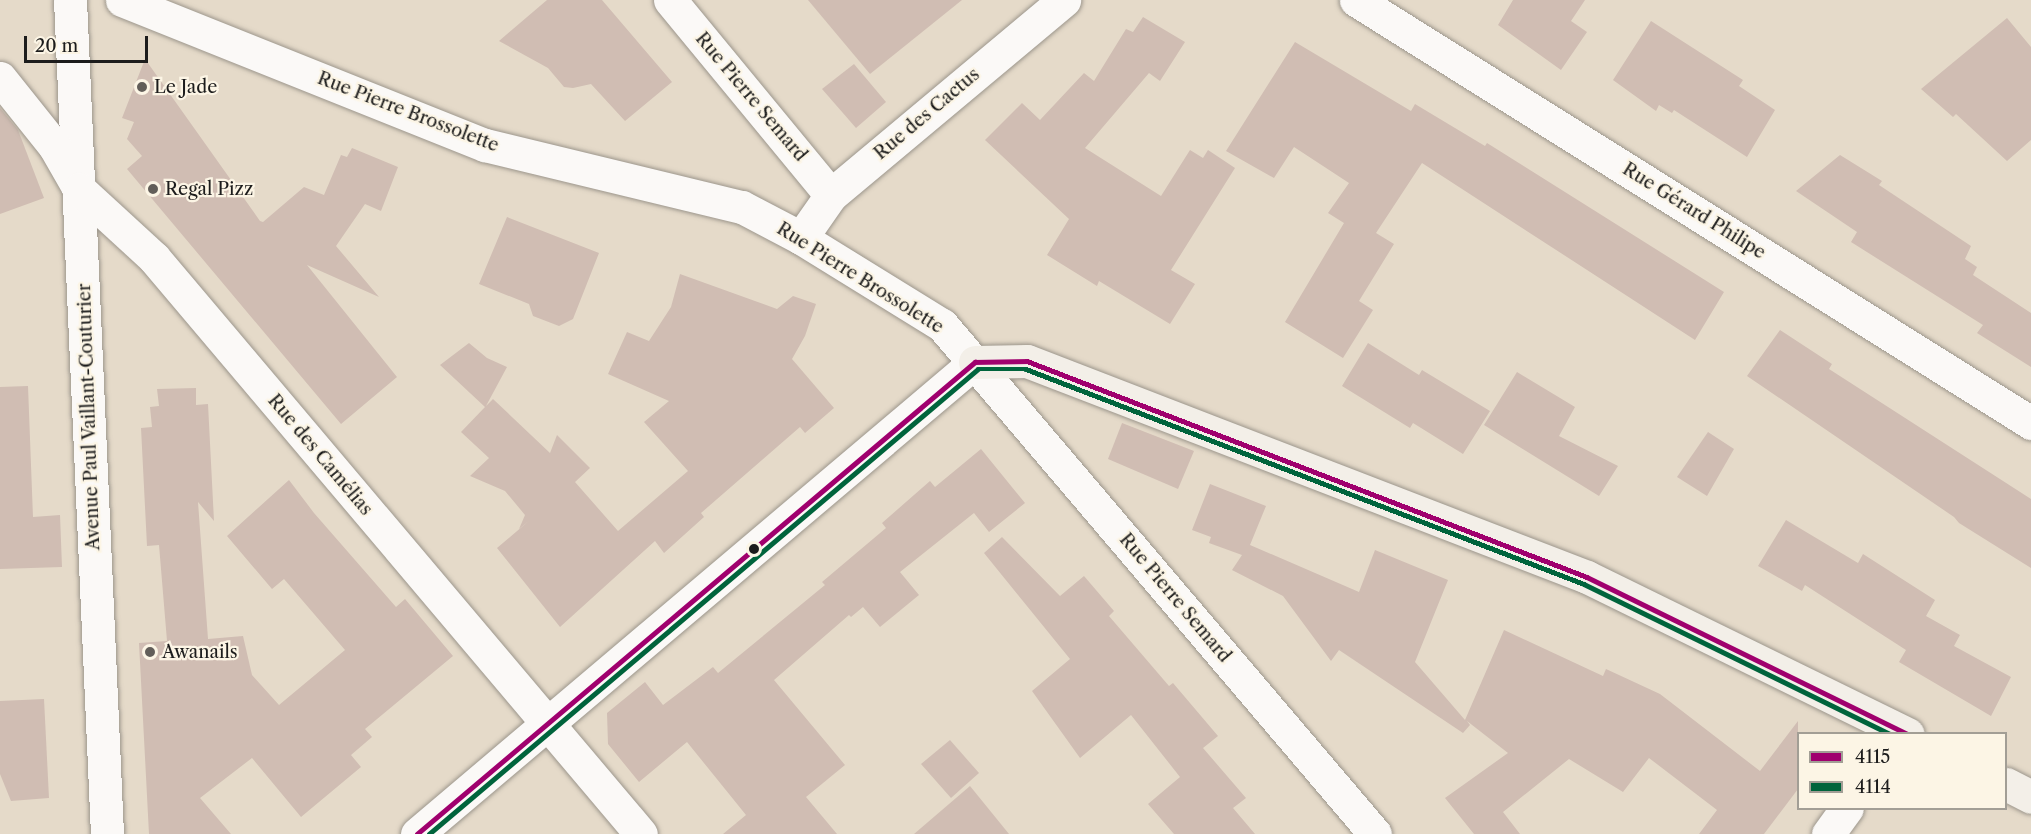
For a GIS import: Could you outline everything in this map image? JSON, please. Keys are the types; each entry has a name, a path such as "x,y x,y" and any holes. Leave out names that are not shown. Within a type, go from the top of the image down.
{"street":[{"name":"Avenue Paul Vaillant-Couturier","path":"70,0 107,834"},
{"name":"Rue Pierre Brossolette","path":"122,0 485,145 742,207 801,238 942,325 975,362"},
{"name":"Rue Pierre Semard","path":"670,0 831,195"},
{"name":"Rue des Cactus","path":"801,238 831,195 1064,0"},
{"name":"Rue Gérard Philipe","path":"1356,0 2031,423"},
{"name":"Rue des Camélias","path":"0,78 56,147 79,189 154,258 641,834"},
{"path":"417,834 975,362 1028,361 1587,577 1903,732"},
{"name":"Rue Pierre Semard","path":"975,362 1375,834"},
{"path":"2007,784 2031,796"},
{"path":"1828,834 1846,810"}],"building":[{"path":"547,0 602,0 672,82 625,121 591,84 573,88 564,87 548,68 499,41"},
{"path":"808,0 962,0 870,74"},
{"path":"1513,0 1585,0 1571,21 1587,32 1561,70 1498,25"},
{"path":"1143,17 1185,42 1160,81 1149,73 1085,148 1161,196 1190,150 1203,158 1208,150 1235,168 1171,270 1195,284 1170,324 1099,281 1097,286 1047,255 1069,219 985,140 1022,103 1040,120 1084,73 1094,81 1126,29 1133,32"},
{"path":"2007,18 2031,47 2031,140 2007,161 1956,114 1953,117 1921,89"},
{"path":"1651,21 1743,80 1739,86 1775,110 1747,157 1674,110 1672,113 1659,105 1656,111 1613,80"},
{"path":"1295,42 1411,111 1415,104 1485,146 1487,143 1724,292 1695,340 1422,163 1376,233 1394,244 1359,301 1373,310 1343,358 1285,322 1344,223 1328,213 1349,183 1294,147 1274,178 1226,151"},
{"path":"145,59 260,221 263,222 304,187 324,195 341,155 347,157 352,148 398,167 381,211 365,204 336,246 379,297 307,265 397,377 341,424 127,169 142,156 127,139 134,122 122,118"},
{"path":"854,64 886,102 856,128 822,89"},
{"path":"0,108 18,130 44,198 0,214"},
{"path":"1840,155 1882,181 1879,185 1971,246 1965,259 1977,267 1973,275 2031,313 2031,367 1977,333 1983,325 1851,242 1857,232 1796,191"},
{"path":"507,217 599,253 573,319 559,326 533,316 529,304 479,284"},
{"path":"680,274 777,309 793,296 816,304 805,336 792,359 834,408 805,433 800,427 701,513 704,517 664,553 655,541 560,627 497,548 530,520 519,529 525,515 505,491 470,476 489,458 461,432 485,407 440,365 469,343 487,358 507,367 486,406 493,399 550,453 557,435 590,468 575,482 618,531 688,471 644,422 669,401 608,374 627,332 649,341 671,307"},
{"path":"1780,330 1832,364 1829,369 2031,499 2031,568 1959,523 1954,517 1747,376"},
{"path":"1368,343 1419,375 1422,370 1490,411 1463,454 1413,423 1410,428 1342,386"},
{"path":"1517,372 1575,407 1559,436 1618,466 1599,496 1484,425"},
{"path":"28,386 33,517 60,515 62,567 0,569 0,387"},
{"path":"196,388 196,405 208,404 214,521 198,502 208,639 243,636 252,675 279,705 345,650 284,579 272,589 227,536 289,480 314,513 396,607 405,599 453,656 365,729 372,737 351,755 361,767 301,817 252,758 200,798 231,834 149,834 139,643 167,641 159,545 147,546 141,428 152,427 150,407 159,406 157,389"},
{"path":"1122,423 1194,451 1178,489 1108,459"},
{"path":"1708,432 1734,449 1707,496 1677,477"},
{"path":"981,449 1025,503 989,532 974,513 900,572 919,595 880,627 863,607 851,617 849,615 774,680 845,765 806,797 837,834 723,834 746,815 687,742 639,782 608,744 607,713 645,682 663,705 713,667 718,673 825,585 822,582 886,528 882,523 930,481 935,487"},
{"path":"1210,484 1266,506 1250,545 1359,592 1375,550 1448,580 1415,662 1465,720 1504,630 1603,676 1606,669 1660,694 1760,771 1798,721 1797,790 1764,834 1699,834 1717,810 1649,758 1623,792 1569,759 1503,812 1520,834 1474,834 1445,798 1508,753 1467,721 1470,725 1463,733 1339,650 1331,661 1283,596 1232,570 1242,555 1209,543 1211,537 1192,530"},
{"path":"1786,520 1858,563 1863,554 1935,600 1926,616 1960,635 1954,646 2011,677 1991,716 1899,662 1906,650 1805,585 1802,591 1758,566"},
{"path":"1002,537 1060,596 1084,576 1114,611 1109,616 1169,686 1173,683 1218,736 1203,748 1246,798 1233,808 1255,834 1174,834 1148,804 1180,777 1131,715 1080,758 1032,691 1070,659 984,553"},
{"path":"44,699 49,798 11,801 0,774 0,701"},
{"path":"950,740 979,773 951,798 921,764"},
{"path":"970,786 1009,834 914,834"}],"transit line":[{"name":"4115","path":"975,362 1027,361 1587,577 1903,732"},
{"name":"4115","path":"417,834 975,362"},
{"name":"4114","path":"429,834 978,369 1026,369 1584,584 1886,732"}],"place":[{"name":"Le Jade","path":"142,87"},
{"name":"Regal Pizz","path":"153,189"},
{"name":"Awanails","path":"150,652"}]}
